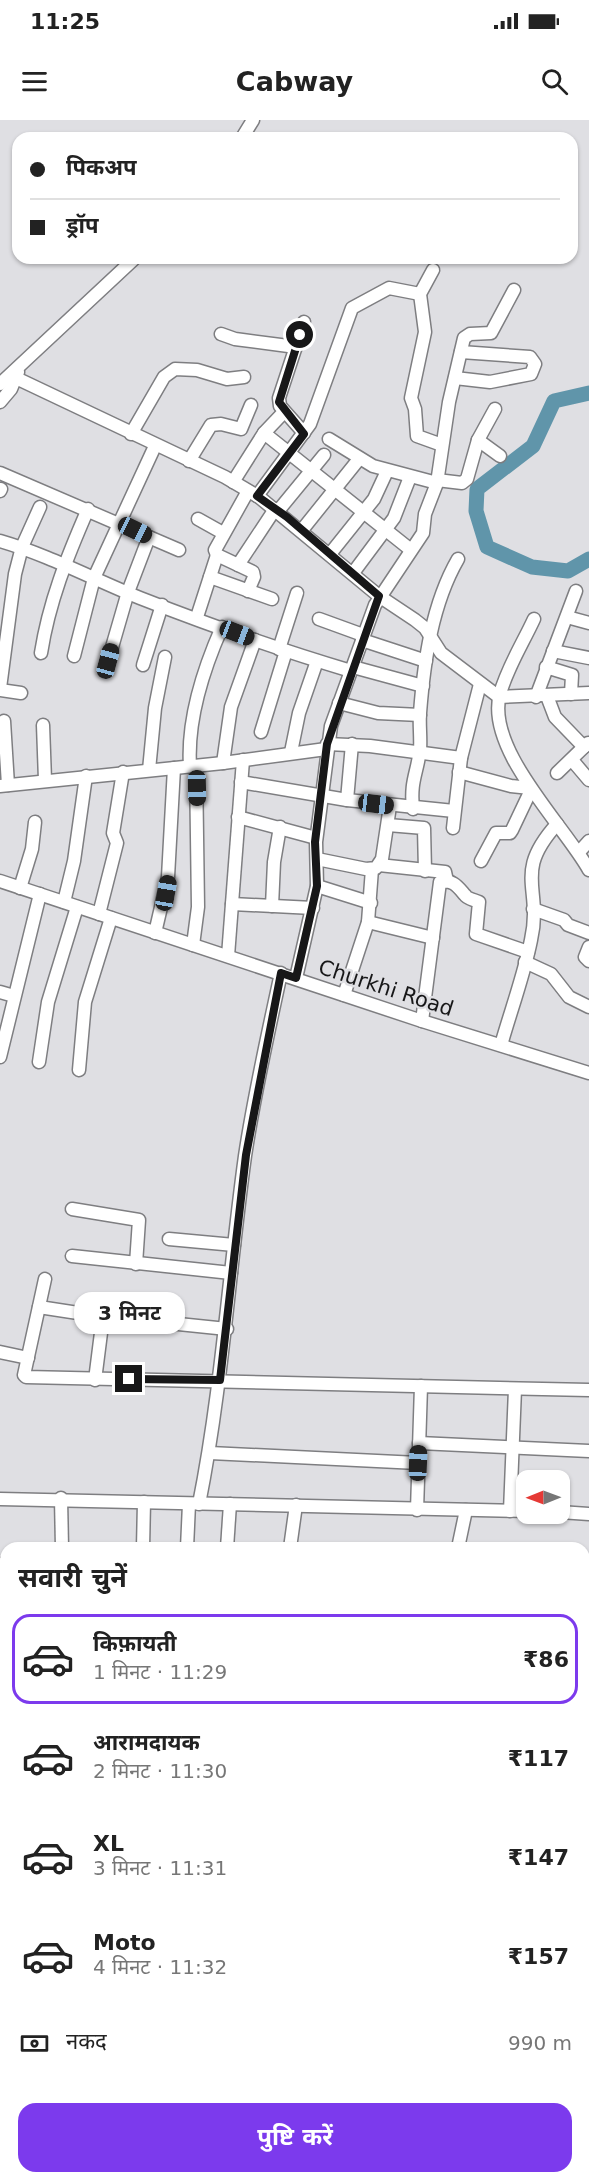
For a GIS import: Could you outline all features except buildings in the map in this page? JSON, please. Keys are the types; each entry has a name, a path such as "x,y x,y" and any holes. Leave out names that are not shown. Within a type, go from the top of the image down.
{"street":[{"path":"0,384 17,373 129,264"},
{"path":"433,270 420,294 425,332 411,392 415,432 420,438 442,445"},
{"path":"197,617 217,555 215,550 223,533 253,493 304,434 315,415 352,308 389,288 420,294"},
{"path":"296,978 317,886 316,838 327,746 339,703 379,596 423,533 425,514 437,482 455,378 467,335 491,333 514,290"},
{"path":"304,322 279,398 284,412 304,434"},
{"path":"221,334 235,339 296,347"},
{"path":"455,378 499,382 531,374 535,364 530,357 461,352"},
{"path":"131,434 164,377 175,369 197,370 227,379 244,377"},
{"path":"0,402 17,373"},
{"path":"17,373 131,434 253,493 302,530 379,596 415,620 432,637 441,653 499,697 589,693"},
{"path":"189,461 211,425 220,423 241,429 251,405"},
{"path":"329,439 359,459 387,471 437,482 465,482 478,440 495,409"},
{"path":"233,482 264,433 284,412"},
{"path":"264,433 411,550"},
{"path":"478,440 500,456"},
{"path":"74,656 94,578 155,446"},
{"path":"238,565 277,510 324,455"},
{"path":"302,530 359,459"},
{"path":"330,554 364,513 380,489 387,471"},
{"path":"0,473 179,550"},
{"path":"353,573 399,507 410,477"},
{"path":"21,693 0,689 12,594 22,547 40,507"},
{"path":"40,653 63,565 88,509"},
{"path":"198,519 223,533"},
{"path":"108,661 128,592 149,537"},
{"path":"0,541 22,547 128,592 282,650 317,661 423,686"},
{"path":"217,555 254,574 248,591"},
{"path":"425,871 424,830 420,826 413,775 420,752 420,715 426,661 443,591 458,559"},
{"path":"210,577 272,599"},
{"path":"557,773 587,744 555,717 542,696 546,667 576,591"},
{"path":"261,732 297,593"},
{"path":"143,665 162,605"},
{"path":"567,617 589,623"},
{"path":"320,619 363,638 426,661"},
{"path":"534,619 499,697 501,729 530,789 579,852 589,870"},
{"path":"192,945 198,907 193,766 189,737 207,663 222,627"},
{"path":"223,763 231,707 255,640"},
{"path":"553,651 589,658"},
{"path":"149,770 155,708 165,657"},
{"path":"291,752 299,713 317,661"},
{"path":"546,667 572,675 571,694"},
{"path":"453,828 461,758 480,684"},
{"path":"339,703 378,713 420,715"},
{"path":"4,721 4,785 223,763 352,744 461,758"},
{"path":"43,725 45,780"},
{"path":"347,800 352,744"},
{"path":"228,957 243,760"},
{"path":"572,760 589,780"},
{"path":"155,933 168,877 174,768"},
{"path":"99,914 117,843 113,833 123,772"},
{"path":"459,772 530,789"},
{"path":"64,902 74,861 86,776"},
{"path":"241,782 390,806 454,811"},
{"path":"481,861 496,833 510,833 530,789"},
{"path":"344,994 368,922 376,867 388,825 390,806"},
{"path":"238,817 316,838"},
{"path":"20,888 32,849 35,822"},
{"path":"501,1046 532,938 531,864 545,837 557,824"},
{"path":"388,825 420,826"},
{"path":"272,906 274,861 280,827"},
{"path":"579,852 589,842"},
{"path":"317,859 376,867 445,872 447,881"},
{"name":"Churkhi Road","path":"0,881 422,1021 589,1073"},
{"path":"422,1021 438,884 447,881 460,887 465,896 479,902 476,934 526,957 551,974 569,997 589,1007"},
{"path":"317,886 371,903"},
{"path":"0,1057 3,1029 14,996 40,894"},
{"path":"232,904 313,908"},
{"path":"39,1062 48,1002 77,907"},
{"path":"533,909 562,919 568,925 589,933"},
{"path":"79,1070 85,1002 111,918"},
{"path":"368,922 433,938"},
{"path":"589,947 585,957 589,961"},
{"path":"188,1542 194,1504 210,1453 227,1329 234,1245 258,1084 281,973"},
{"path":"0,992 14,996"},
{"path":"72,1209 139,1220 136,1264"},
{"path":"169,1239 234,1245"},
{"path":"72,1256 231,1273"},
{"path":"45,1279 26,1377 589,1389"},
{"path":"39,1307 103,1317 227,1329"},
{"path":"95,1380 103,1317"},
{"path":"0,1352 28,1358"},
{"path":"417,1510 421,1386"},
{"path":"510,1510 515,1389"},
{"path":"419,1443 589,1451"},
{"path":"210,1453 418,1463"},
{"path":"0,1499 61,1498 194,1504 516,1510"},
{"path":"61,1498 62,1542"},
{"path":"143,1542 144,1502"},
{"path":"227,1542 230,1504"},
{"path":"291,1542 296,1505"},
{"path":"459,1542 466,1510"},
{"path":"570,1513 589,1514"}],"waterway":[{"path":"589,393 554,401 533,446 477,489 476,511 487,547 532,567 568,571 589,559"}],"route":[{"path":"129,1379 220,1380 246,1155 260,1072 281,973 296,978 317,886 315,842 331,726 379,596 287,517 257,496 304,434 284,412 279,402 300,335"}]}
